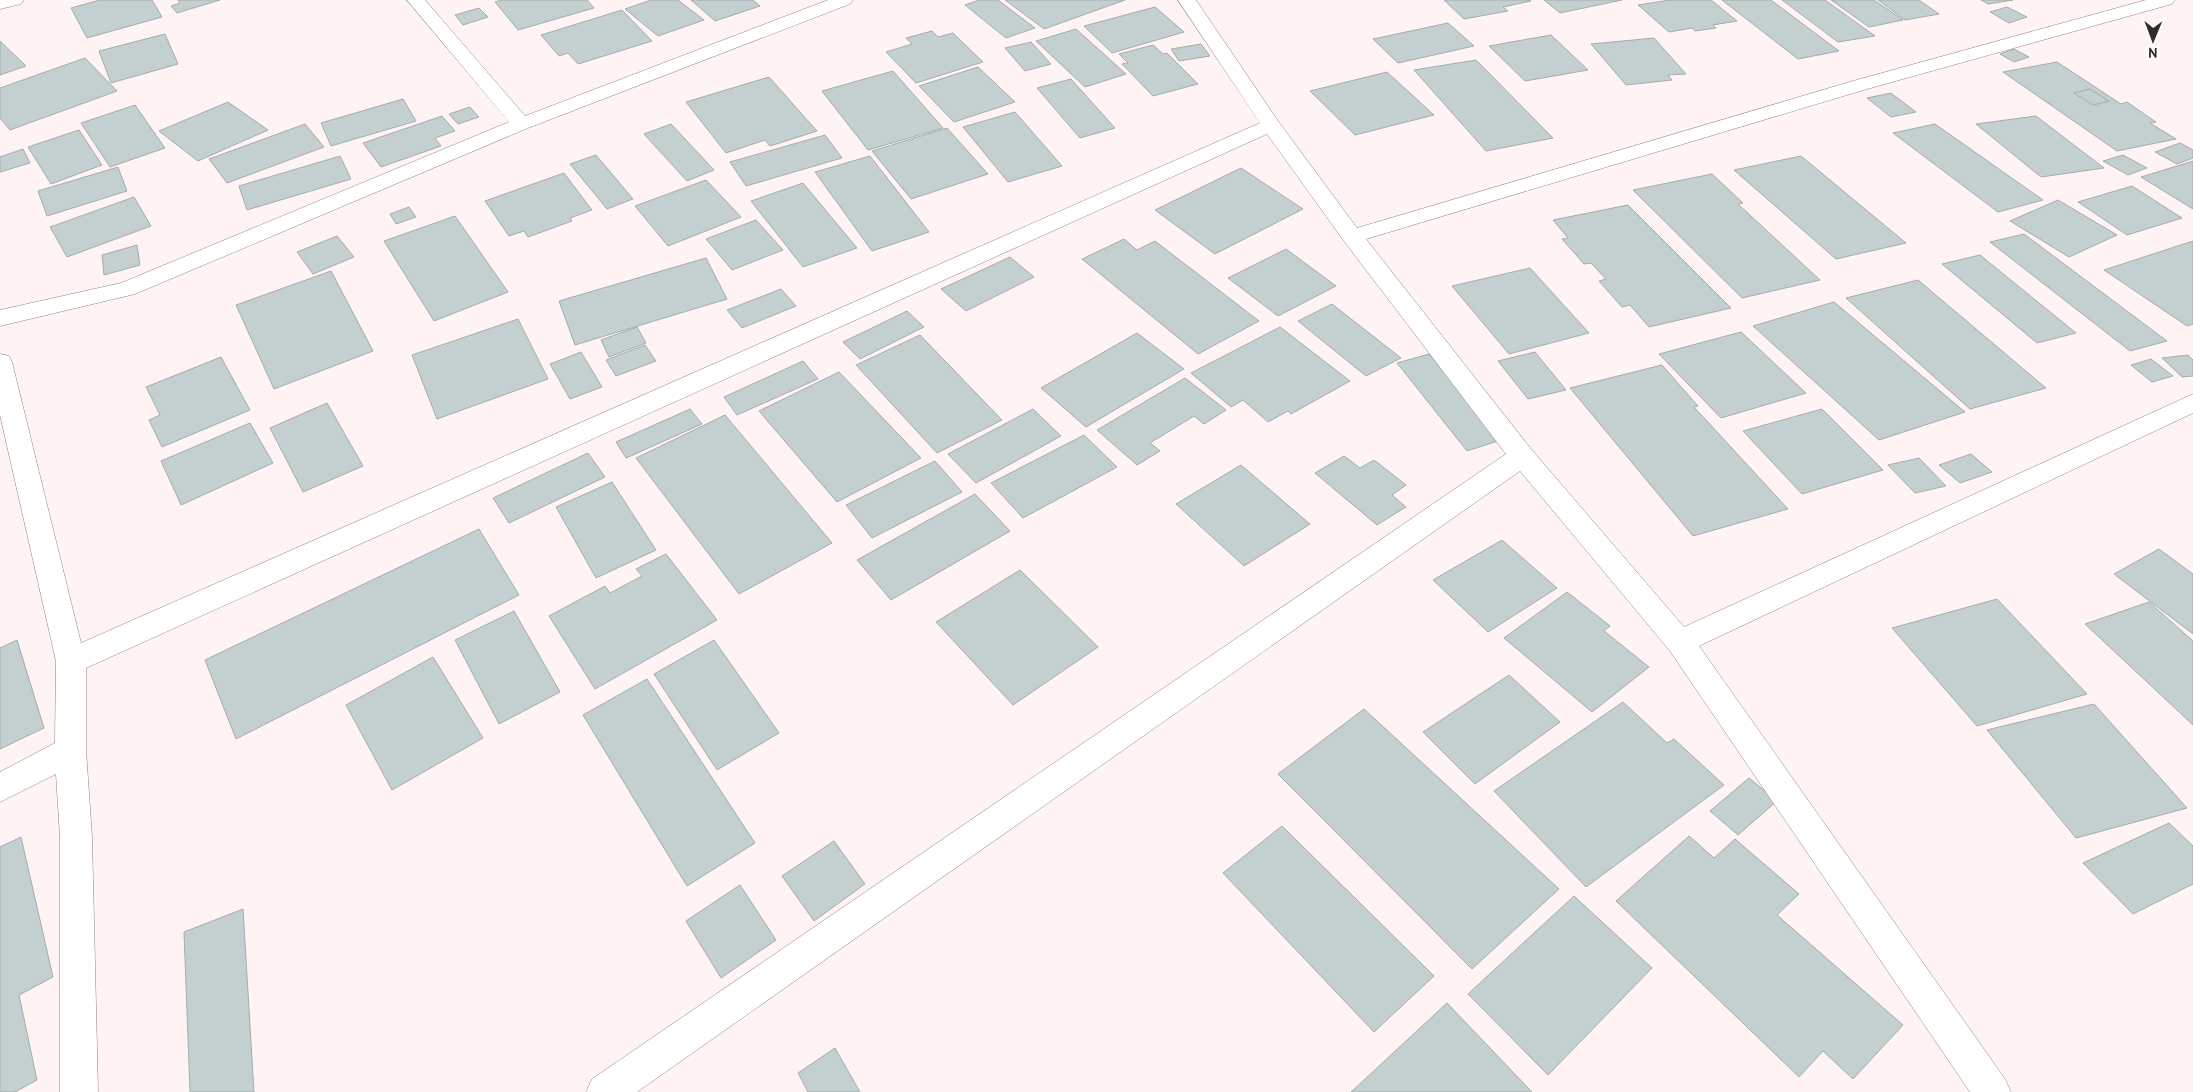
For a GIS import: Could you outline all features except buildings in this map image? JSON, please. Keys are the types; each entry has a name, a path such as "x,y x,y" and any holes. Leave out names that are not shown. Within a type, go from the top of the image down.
{"street":[{"path":"0,4 16,0"},
{"path":"416,0 521,124"},
{"path":"0,318 126,289 521,124 844,0"},
{"path":"1186,0 1271,124 1352,236 1522,456 1680,642 1992,1092"},
{"path":"1352,236 1860,85 2166,0"},
{"path":"71,661 1271,124"},
{"path":"0,362 71,661 70,750 76,836 79,1092"},
{"path":"1680,642 2193,403"},
{"path":"605,1092 1522,456"},
{"path":"0,788 70,750"}]}
